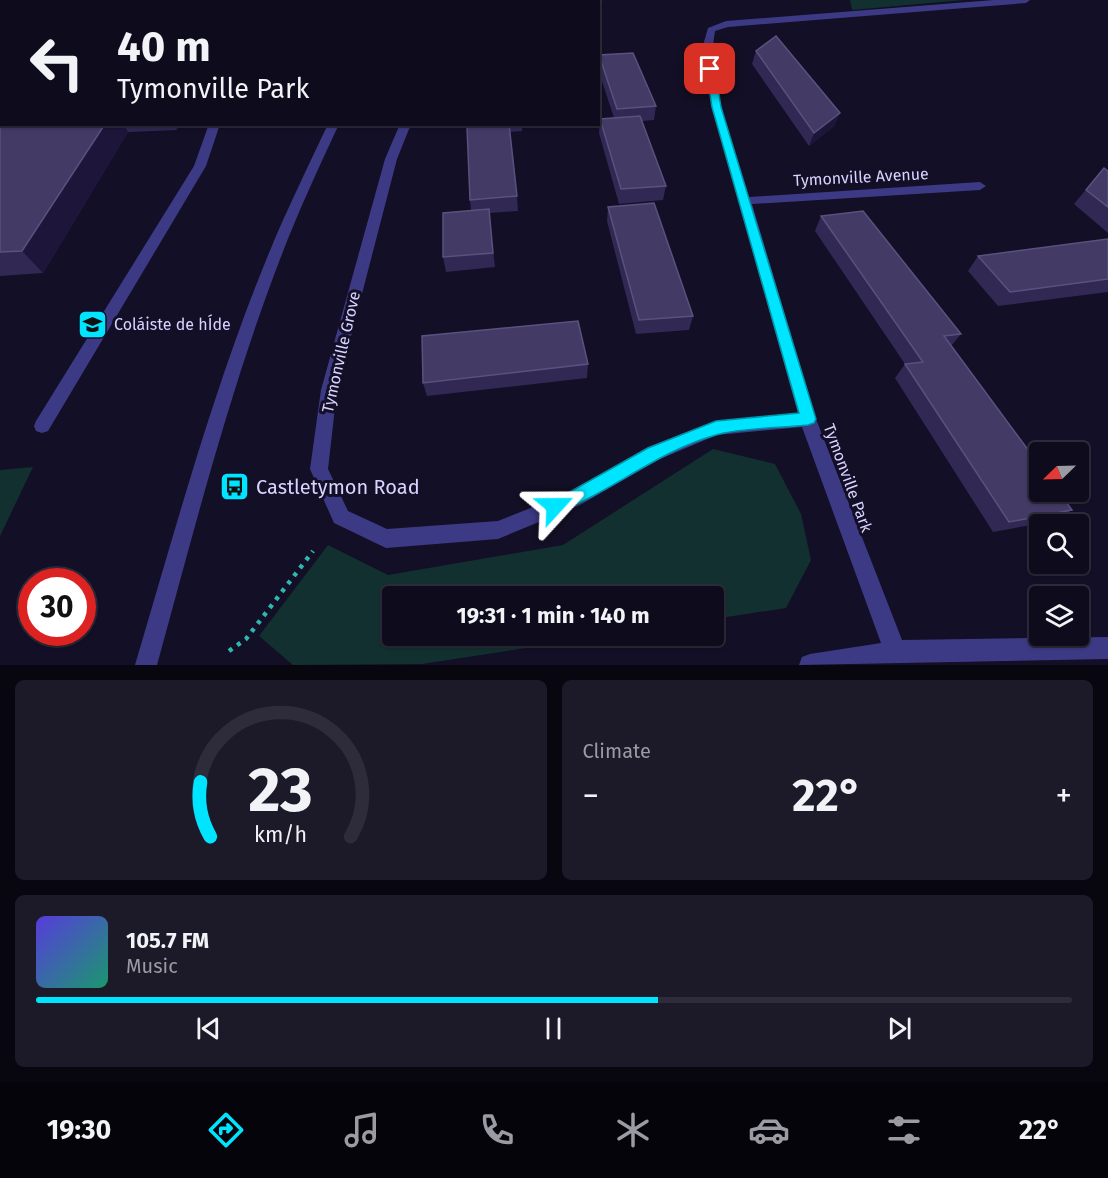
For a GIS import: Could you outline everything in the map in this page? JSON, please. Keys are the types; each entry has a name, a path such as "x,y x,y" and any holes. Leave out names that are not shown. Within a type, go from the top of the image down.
{"street":[{"name":"Tymonville Park","path":"895,651 808,419 717,107 707,50 711,30 726,24 1026,0"},
{"path":"42,426 200,166 214,126"},
{"path":"146,665 224,396 304,184 333,126"},
{"name":"Tymonville Grove","path":"405,126 391,159 329,390 319,470 341,517 386,539 498,530 574,499 654,453 716,428 808,419"},
{"name":"Tymonville Avenue","path":"744,201 980,186"},
{"path":"810,665 895,651 1108,648"}],"path":[{"path":"229,651 246,639 313,551"}],"green space":[{"path":"850,0 964,0 852,10"},
{"path":"713,449 775,464 801,514 811,560 786,608 724,617 724,586 382,586 382,646 538,646 422,664 293,665 259,636 328,545 388,575 563,545"},
{"path":"33,467 0,536 0,470"}],"building":[{"path":"776,36 840,113 814,133 756,51"},
{"path":"633,53 656,106 617,109 600,55"},
{"path":"640,116 666,186 621,189 600,119"},
{"path":"0,126 104,126 22,251 0,252"},
{"path":"509,126 517,196 470,200 467,127"},
{"path":"1104,168 1108,171 1108,207 1086,190"},
{"path":"654,203 693,316 639,320 608,207"},
{"path":"489,209 493,253 443,257 443,213"},
{"path":"863,211 961,334 944,336 1029,451 1029,502 1066,502 1072,510 1051,514 1029,514 1029,518 1009,522 905,364 923,362 821,216"},
{"path":"1108,239 1108,279 1010,292 978,256"},
{"path":"578,321 588,364 423,383 422,336"}],"place":[{"name":"Coláiste de hÍde","path":"93,324"},
{"name":"Castletymon Road","path":"235,487"}],"route":[{"path":"555,506 574,499 654,453 716,428 808,419 717,107 710,69"}]}
